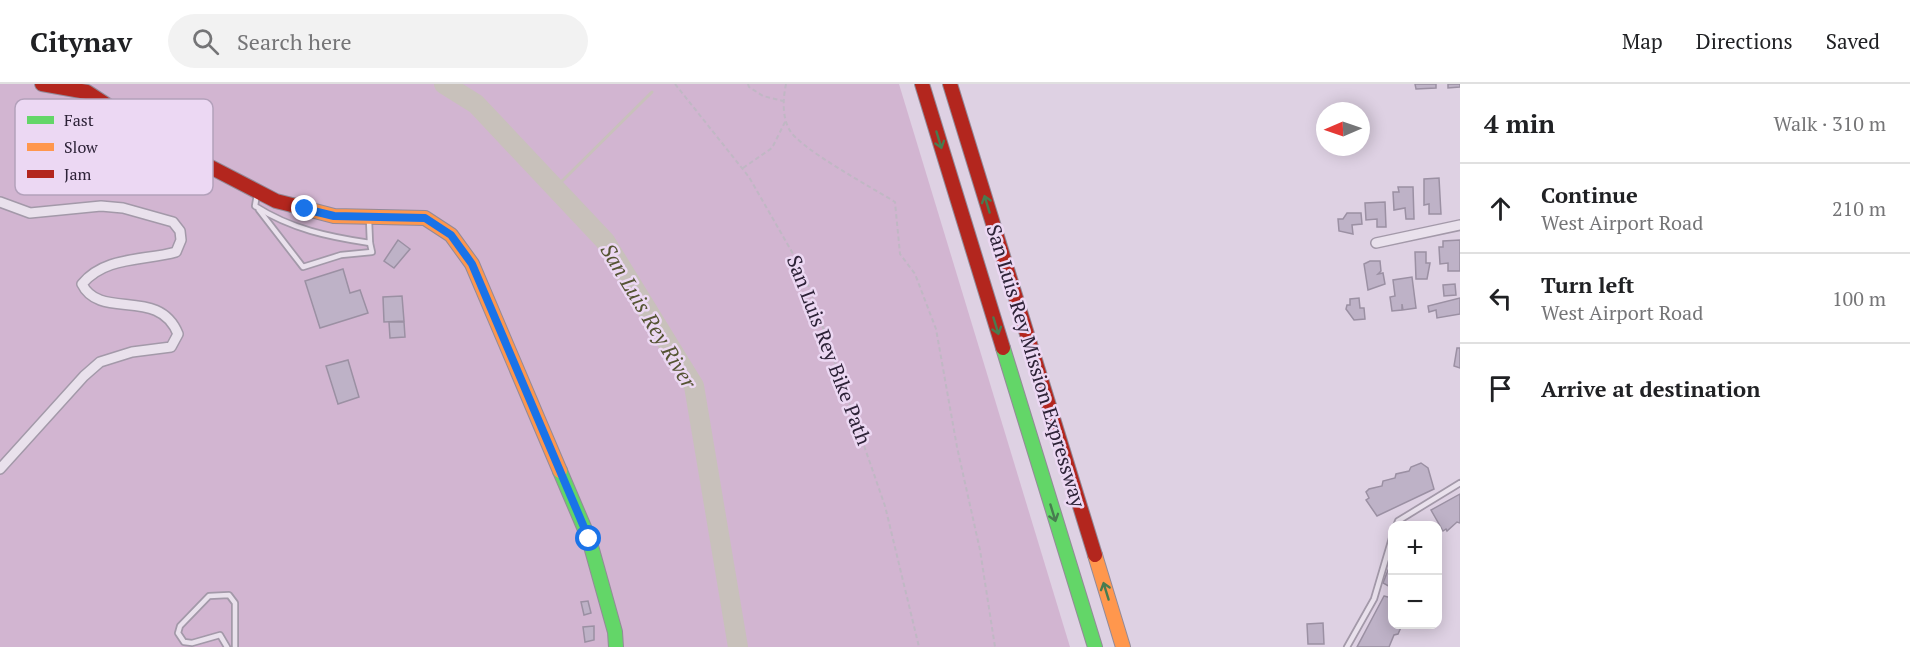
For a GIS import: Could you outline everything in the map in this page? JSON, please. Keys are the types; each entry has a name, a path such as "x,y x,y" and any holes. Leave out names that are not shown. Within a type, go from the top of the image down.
{"main road":[{"path":"42,84 87,92 98,99"},
{"name":"San Luis Rey Mission Expressway","path":"922,84 1095,647"},
{"name":"San Luis Rey Mission Expressway","path":"950,84 1123,647"},
{"path":"213,168 276,201 334,216 425,218 451,235 472,264 589,539 615,632 616,647"}],"street":[{"path":"0,202 30,213 101,206 123,208 173,222 180,231 181,240 176,252 106,265 92,272 82,284 87,294 98,300 140,305 159,310 173,320 178,334 171,347 132,352 100,362 84,376 0,470"},
{"path":"1376,243 1460,225"}],"lane":[{"path":"258,191 255,206 303,267 341,255 372,252 369,216"},
{"path":"255,206 276,219 325,236 370,243"},
{"path":"1398,521 1460,483"},
{"path":"1347,647 1374,599 1388,552"},
{"path":"227,647 220,635 192,643 184,642 178,633 180,626 209,596 229,595 235,603 235,647"}],"path":[{"name":"San Luis Rey Bike Path","path":"675,84 742,168 779,226 804,273 885,506 918,647"},
{"path":"748,84 763,96 783,101"},
{"path":"786,84 783,101 789,129 807,149 895,202 900,254 915,274 936,329 957,447 980,550 995,647"},
{"path":"742,168 772,148 787,118"}],"shaded area":[{"path":"0,84 899,84 1070,647 0,647"}],"building":[{"path":"1415,84 1436,84 1436,88 1416,89"},
{"path":"1448,84 1460,84 1460,87 1448,88"},
{"path":"1439,178 1441,214 1429,214 1429,204 1424,205 1424,179"},
{"path":"1398,187 1413,187 1414,219 1406,219 1405,208 1394,210 1393,192 1399,192"},
{"path":"1385,202 1386,227 1377,227 1377,219 1366,220 1365,203"},
{"path":"1347,213 1361,213 1362,224 1352,225 1353,234 1339,231 1338,219 1343,219"},
{"path":"398,240 410,249 394,268 384,261"},
{"path":"1460,240 1460,271 1448,271 1448,263 1440,264 1439,247 1443,247 1443,241"},
{"path":"1415,252 1426,252 1426,263 1430,263 1427,279 1416,279"},
{"path":"1370,261 1380,261 1381,271 1378,274 1383,273 1385,284 1368,290 1364,264"},
{"path":"343,269 350,293 360,290 368,313 320,328 305,281"},
{"path":"1412,277 1416,308 1403,310 1402,304 1402,310 1392,311 1390,297 1395,296 1393,280"},
{"path":"1455,284 1456,295 1444,296 1443,285"},
{"path":"402,296 404,321 384,322 383,297"},
{"path":"1359,298 1360,308 1364,308 1365,319 1354,320 1346,309 1347,305 1350,305 1350,299"},
{"path":"1460,298 1460,314 1437,318 1436,310 1429,312 1428,306"},
{"path":"389,322 404,322 405,337 390,338"},
{"path":"1457,348 1460,348 1460,368 1454,366"},
{"path":"348,360 359,397 338,404 326,366"},
{"path":"1421,463 1428,468 1434,489 1377,516 1366,500 1369,498 1366,492 1382,486 1383,481 1395,478 1396,474 1409,471 1411,467"},
{"path":"1460,494 1460,523 1457,522 1447,531 1446,529 1443,531 1442,521 1437,521 1431,510"},
{"path":"1388,570 1388,586 1383,583"},
{"path":"1384,596 1388,597 1388,629 1400,629 1398,634 1394,635 1389,647 1357,647"},
{"path":"588,601 591,613 584,615 581,602"},
{"path":"1323,623 1324,644 1308,644 1307,624"},
{"path":"594,626 594,640 585,642 583,627"}],"waterway":[{"name":"San Luis Rey River","path":"444,84 476,104 605,241 694,386 738,647"},
{"path":"556,187 652,92"}],"traffic: fast":[{"path":"1003,348 1095,647"},
{"path":"560,471 589,539 615,632 616,647"}],"traffic: slow":[{"path":"292,205 334,216 425,218 451,235 472,264 560,471"},
{"path":"1095,555 1123,647"}],"traffic: jam":[{"path":"42,84 87,92 98,99"},
{"path":"922,84 1003,348"},
{"path":"950,84 1095,555"},
{"path":"213,168 276,201 292,205"}],"route":[{"path":"305,209 334,216 425,218 451,235 472,264 589,539"}]}
